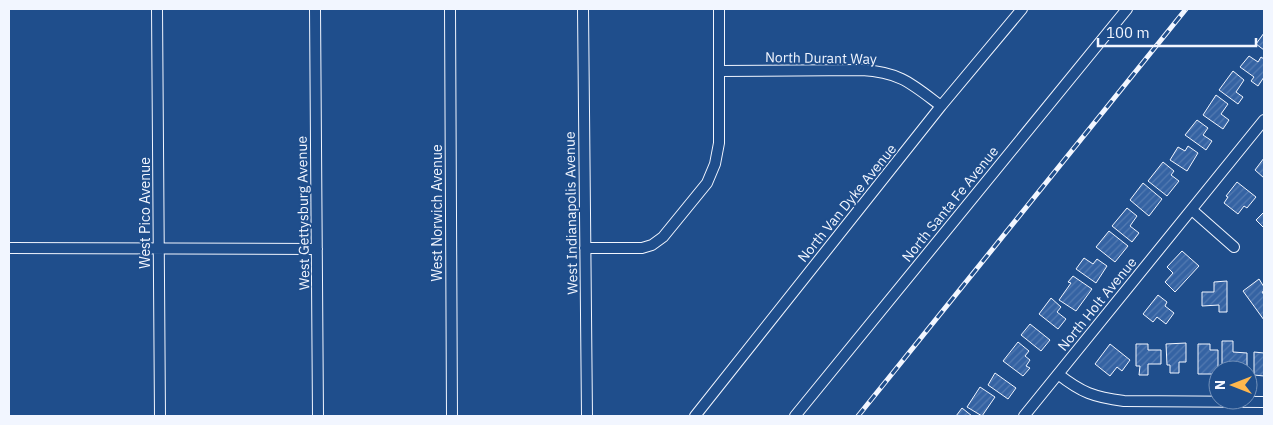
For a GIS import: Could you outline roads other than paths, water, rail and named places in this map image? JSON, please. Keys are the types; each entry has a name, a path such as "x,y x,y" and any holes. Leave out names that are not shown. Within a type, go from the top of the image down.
{"street":[{"name":"West Pico Avenue","path":"157,9 160,416"},
{"name":"West Gettysburg Avenue","path":"315,9 318,416"},
{"name":"West Norwich Avenue","path":"450,9 452,416"},
{"name":"West Indianapolis Avenue","path":"583,9 587,416"},
{"path":"585,248 637,248 652,245 666,234 704,187 714,169 718,154 719,9"},
{"name":"North Van Dyke Avenue","path":"695,416 941,106 1022,9"},
{"name":"North Santa Fe Avenue","path":"795,416 1127,9"},
{"name":"North Durant Way","path":"719,71 862,70 880,72 900,77 909,82 941,106"},
{"name":"North Holt Avenue","path":"1024,416 1264,120"},
{"path":"1192,210 1234,247"},
{"path":"9,248 316,249"},
{"path":"1058,374 1073,386 1088,394 1124,401 1264,402"}],"railway":[{"path":"858,416 1186,9"}]}
